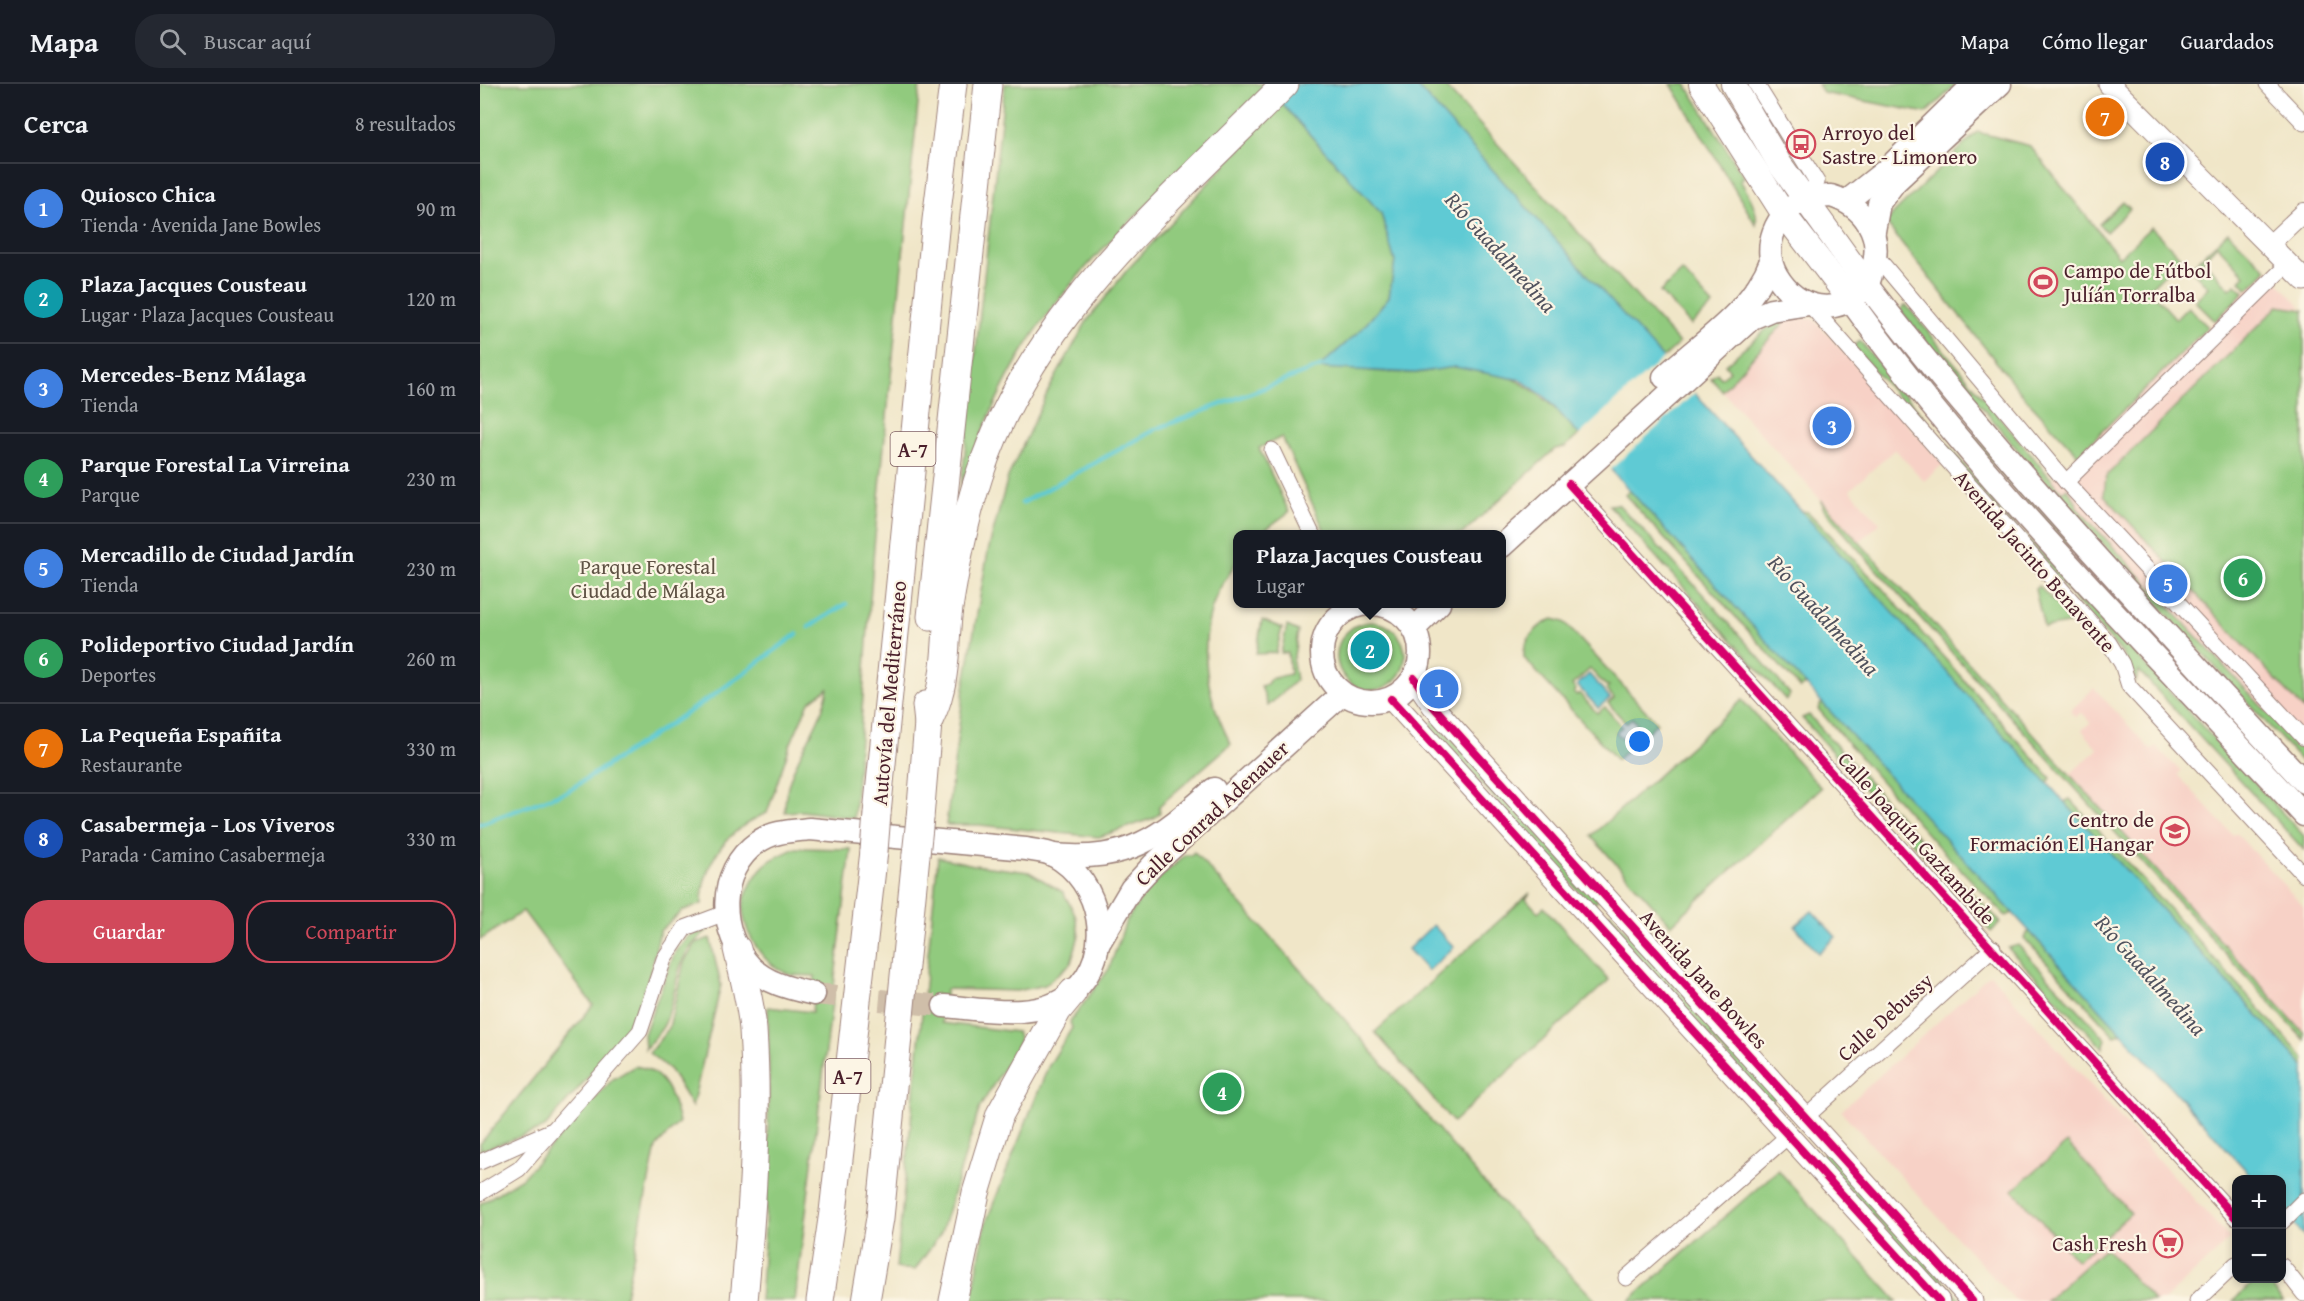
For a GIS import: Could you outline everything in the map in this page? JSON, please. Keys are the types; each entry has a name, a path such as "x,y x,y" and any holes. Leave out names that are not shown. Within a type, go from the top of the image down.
{"highway":[{"name":"Autovía del Mediterráneo","path":"820,1301 833,1212 874,851 936,220 953,84"},
{"name":"Autovía del Mediterráneo","path":"866,1301 880,1218 928,723 923,690 988,84"},
{"path":"928,723 940,693 949,609 960,545 979,476 997,430 1023,380 1059,321 1107,264 1285,84"},
{"name":"Avenida Jacinto Benavente","path":"1701,84 1783,213 1858,293"},
{"name":"Avenida Jacinto Benavente","path":"1732,84 1779,163 1807,198 1858,293"},
{"path":"738,949 753,1028 754,1128 751,1219 744,1301"},
{"path":"953,1301 976,1193 1000,1114 1058,1010 1073,992"}],"main road":[{"path":"1846,201 1885,171 1974,84"},
{"path":"1694,360 1752,318 1771,310 1809,304 1830,308 1858,293 1876,256 1874,231 1879,203 1895,182 2000,84"},
{"path":"2109,84 2269,245 2298,270"},
{"path":"1506,542 1694,360 1744,306 1764,278 1771,261 1771,237 1783,213 1807,198 1831,196 1846,201 1868,219 1874,231"},
{"name":"Avenida Jacinto Benavente","path":"1771,261 1785,286 1809,304"},
{"name":"Avenida Jacinto Benavente","path":"1858,293 2043,500 2304,782"},
{"name":"Avenida Jacinto Benavente","path":"1858,293 1946,422 2028,516 2304,815"},
{"path":"1499,530 1577,471"},
{"path":"1344,608 1327,629 1321,658 1336,689 1357,701 1372,703 1391,699 1414,678 1420,665 1421,649 1409,615"},
{"path":"1392,608 1409,615 1426,608"},
{"name":"Avenida Jane Bowles","path":"1414,678 1440,714 1972,1301"},
{"name":"Calle Conrad Adenauer","path":"1052,855 1096,857 1127,851 1156,837 1336,689"},
{"name":"Calle Conrad Adenauer","path":"1098,945 1131,889 1153,865 1336,689"},
{"name":"Avenida Jane Bowles","path":"1391,699 1939,1301"},
{"path":"814,994 768,979 752,968 738,949 725,913 731,876 745,852 759,841 776,833 810,829 1026,849 1052,855 1078,874 1091,894 1098,917 1098,945 1091,969 1073,992 1037,1009 1004,1011 944,1006"}],"street":[{"path":"1756,84 1817,182 1807,198"},
{"path":"2267,84 2304,123"},
{"path":"2269,245 2304,212"},
{"path":"1876,256 2066,482 2304,738"},
{"path":"2066,482 2298,270"},
{"name":"Avenida Jacinto Benavente","path":"1809,304 2109,643 2122,664 2129,686 2304,875"},
{"path":"1272,450 1310,530"},
{"name":"Calle Joaquín Gaztambide","path":"1577,471 1993,948 2232,1214"},
{"path":"480,1193 519,1169 640,1031 664,959 685,928 725,913"},
{"name":"Calle Debussy","path":"1806,1117 1993,948"},
{"path":"480,1162 555,1129"},
{"path":"1626,1278 1788,1136"},
{"path":"2286,1218 2304,1200"},
{"path":"2197,1301 2232,1268"},
{"path":"2286,1271 2304,1294"}],"shaded area":[{"path":"2267,270 2302,308 2278,306 2104,495 2304,710 2304,752 2077,508 2076,501 2067,489 2063,493 2051,480"},
{"path":"1789,317 1814,319 1943,464 1924,481 1895,449 1850,490 1880,523 1859,542 1722,391"},
{"path":"2094,688 2151,750 2156,746 2181,772 2178,775 2233,835 2236,833 2304,907 2304,1033 2070,774 2098,749 2082,730 2091,722 2081,712 2076,717 2070,711"},
{"path":"1990,974 2230,1239 2164,1301 2154,1301 2105,1248 2046,1301 2015,1301 1841,1111"}],"green space":[{"name":"Parque Forestal Ciudad de Málaga","path":"480,84 920,84 874,547 854,818 802,811 785,812 790,779 818,720 828,688 809,702 790,745 767,813 740,828 720,849 707,874 702,904 682,911 660,931 649,977 628,1031 544,1128 480,1151 480,1144 593,1005 523,911 480,940"},
{"path":"1005,84 1264,84 1381,213 1395,262 1389,297 1361,330 1319,367 1415,373 1456,367 1495,373 1511,378 1539,395 1580,434 1565,447 1555,449 1466,530 1324,530 1282,437 1259,448 1289,512 1264,530 1233,530 1233,568 1217,594 1211,613 1207,632 1207,670 1215,708 1231,744 1159,806 1160,813 1154,818 1099,837 979,825 946,825 964,688 988,551 1008,477 1049,389 1087,321 1127,270 1241,148 1224,131 1113,238 1062,296 1039,327 1001,390 961,488"},
{"path":"1415,84 1443,84 1679,343 1662,359"},
{"path":"1671,84 1686,84 1744,177 1740,180 1754,208 1756,225"},
{"path":"1818,84 1957,84 1926,113 1823,93"},
{"name":"Campo de Fútbol Julíán Torralba","path":"1977,132 2030,146 2119,257 2151,227 2181,258 2149,289 2176,319 2188,307 2208,327 2078,455 2021,393 1885,222"},
{"path":"2123,202 2130,209 2106,232 2099,224"},
{"path":"2228,232 2267,270 2248,289 2240,281 2245,275 2217,245 2203,260 2230,289 2236,284 2244,292 2215,321 2195,301 2208,287 2190,268"},
{"path":"1682,271 1713,305 1691,325 1660,292"},
{"path":"1906,305 2062,492 2067,488 2076,501 2077,508 2304,752 2304,764 2028,462 1900,310"},
{"path":"2278,306 2304,310 2304,710 2104,495 2106,476"},
{"path":"1789,317 1722,391 1711,378 1717,373 1721,378 1730,371 1725,365 1769,327"},
{"path":"1883,325 2010,477 2304,796 2304,802 2007,481 1881,327"},
{"path":"1860,341 2006,515 2304,836 2304,850 2139,671 2136,681 2122,653 1853,346"},
{"path":"1630,490 1807,685 1800,688 1625,495"},
{"path":"1822,501 2304,1033 2304,1040 1865,557 1823,508"},
{"path":"1618,504 1769,669 1790,694 1786,700 1609,505"},
{"path":"1800,511 1808,512 1882,588 2051,778 2047,784"},
{"path":"2039,586 2074,623 2044,628 2035,589"},
{"path":"1553,619 1564,622 1657,723 1641,738 1633,729 1637,724 1632,718 1626,723 1608,703 1614,698 1606,689 1609,686 1605,685 1590,669 1572,685 1576,690 1574,693 1577,695 1579,693 1597,713 1605,707 1622,727 1616,732 1622,738 1626,735 1634,744 1617,760 1524,658 1525,646 1532,634 1541,625"},
{"path":"1262,620 1282,628 1276,653 1256,654"},
{"path":"1371,622 1384,625 1395,632 1402,643 1405,656 1402,669 1395,680 1384,687 1371,690 1358,687 1347,680 1340,669 1337,656 1340,643 1347,632 1358,625"},
{"path":"1287,626 1298,631 1293,662 1296,680 1268,706 1261,686 1267,684 1270,679 1290,674 1288,653 1281,653"},
{"path":"1742,700 1821,788 1671,925 1591,836"},
{"path":"1822,702 2013,913 2006,916 1936,844 1818,709"},
{"path":"1809,715 1944,866 2001,922 1991,932 1802,718"},
{"path":"1435,720 1598,900 1592,906 1429,726"},
{"path":"2070,799 2304,1058 2304,1067 2064,802"},
{"path":"796,848 851,849 795,1301 760,1301 768,1154 768,1007 812,1012 815,976 792,975 766,959 748,932 743,907 748,890 760,870 772,860"},
{"path":"1194,852 1339,1013 1491,1191 1596,1301 972,1301 985,1225 1048,1067 1072,1028 1070,1022 1109,969 1126,921 1147,890 1185,855 1191,855"},
{"path":"938,857 974,865 1029,872 1063,892 1075,914 1079,935 1071,963 1045,985 1017,991 946,989 942,1023 1017,1032 1020,1041 980,1107 941,1233 915,1270 896,1268"},
{"path":"1530,893 1526,899 1538,912 1544,907 1609,980 1453,1122 1375,1032"},
{"path":"1610,913 1776,1097 1769,1102 1604,919"},
{"path":"709,929 696,940 682,962 665,1023 645,1049 644,1034 675,952 689,936"},
{"path":"2029,931 2122,1033 2115,1036 2024,938"},
{"path":"710,938 721,985 692,1107 670,1070 649,1053 669,1028 684,962 696,943"},
{"path":"2018,945 2106,1039 2103,1048 2008,948"},
{"path":"635,1066 654,1073 666,1086 679,1122 656,1147 624,1301 480,1301 480,1204 522,1178 613,1079"},
{"path":"2067,1143 2131,1213 2077,1261 2013,1190"},
{"path":"1826,1151 1962,1301 1950,1301 1820,1157"},
{"path":"1778,1170 1897,1301 1629,1301 1631,1299"},
{"path":"2105,1248 2154,1301 2046,1301"},
{"path":"2253,1283 2269,1283 2283,1301 2233,1301"}],"water":[{"name":"Río Guadalmedina","path":"1264,84 1415,84 2304,1067 2304,1236 2286,1215 2286,1175 2250,1175 1545,397 1521,380 1455,367 1415,373 1318,368 1361,330 1389,297 1395,262 1381,213"},
{"path":"1589,674 1610,698 1598,708 1577,685"},
{"path":"1812,911 1836,937 1818,953 1795,926"},
{"path":"1433,925 1454,947 1428,971 1408,949"}],"pier":[{"path":"1664,357 1696,392 1609,471 1578,436"}],"waterway":[{"path":"1022,503 1156,429 1322,366"},
{"path":"809,627 846,604"},
{"path":"480,824 568,791 714,695 797,634"}],"tunnel":[{"path":"814,994 944,1006"}],"cycle path":[{"path":"1569,484 2232,1214"},
{"path":"1414,678 1433,706 1972,1301"},
{"path":"1391,699 1939,1301"}],"place":[{"name":"La Pequeña Españita","path":"2105,117"},
{"name":"Arroyo del Sastre - Limonero","path":"1801,144"},
{"name":"Casabermeja - Los Viveros","path":"2165,162"},
{"name":"Campo de Fútbol Julíán Torralba","path":"2043,282"},
{"name":"Mercedes-Benz Málaga","path":"1832,426"},
{"name":"Polideportivo Ciudad Jardín","path":"2243,578"},
{"name":"Mercadillo de Ciudad Jardín","path":"2168,584"},
{"name":"Plaza Jacques Cousteau","path":"1370,650"},
{"name":"Quiosco Chica","path":"1439,689"},
{"name":"Centro de Formación El Hangar","path":"2175,831"},
{"name":"Parque Forestal La Virreina","path":"1222,1092"},
{"name":"Cash Fresh","path":"2168,1243"}]}
